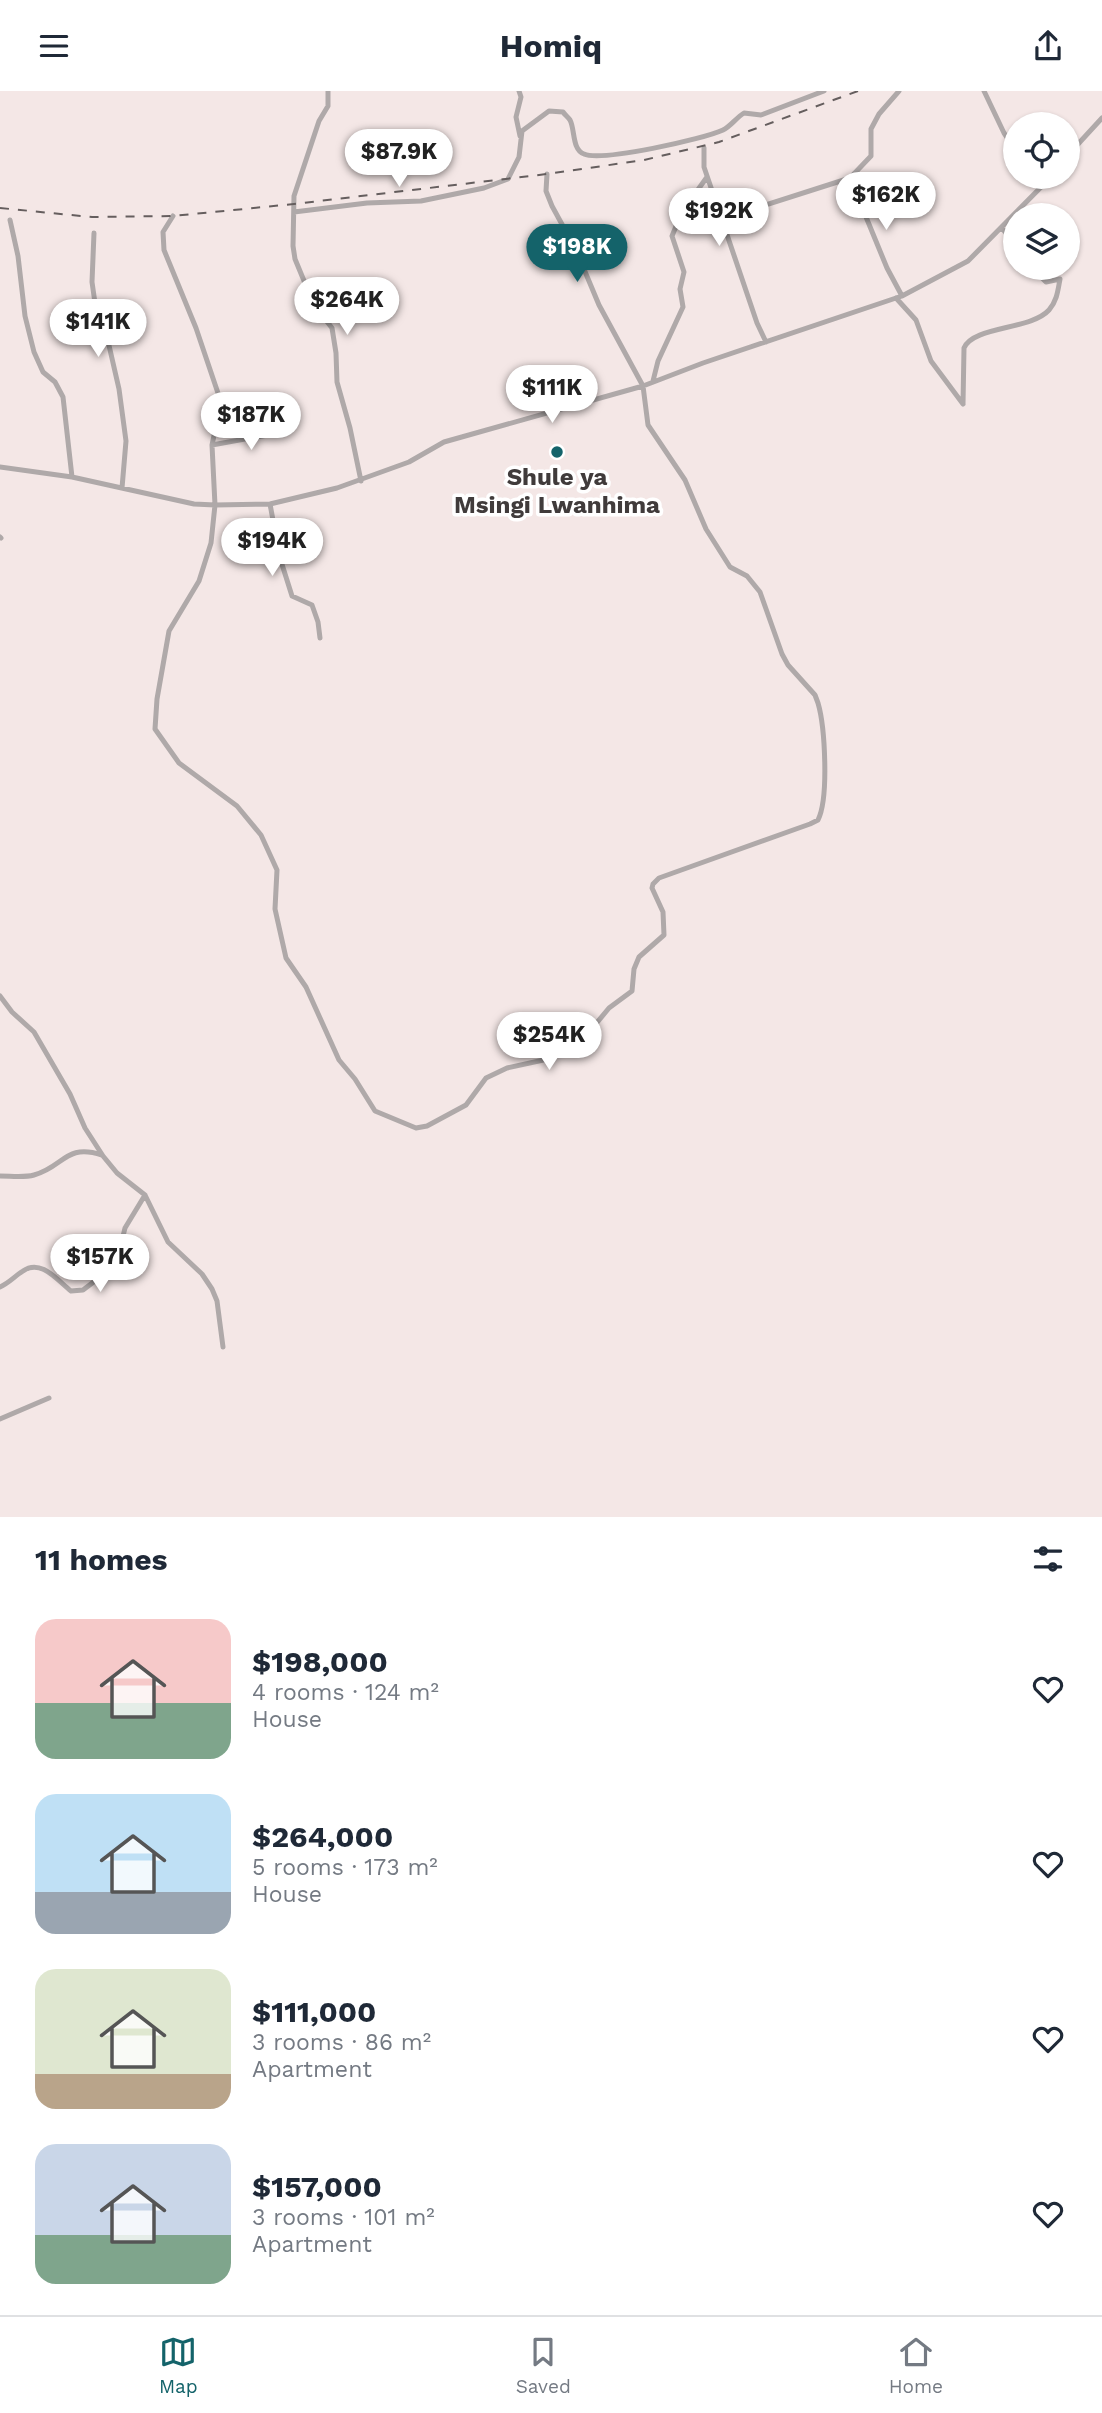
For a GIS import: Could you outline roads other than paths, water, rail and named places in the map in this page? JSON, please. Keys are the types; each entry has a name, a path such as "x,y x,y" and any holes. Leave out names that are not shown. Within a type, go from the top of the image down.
{"street":[{"path":"328,91 329,104 318,125 294,196 293,246 295,259 314,305 332,328 337,382 361,481"},
{"path":"294,212 367,203 421,201 484,188 508,179 519,157 520,136 516,117 521,97 519,91"},
{"path":"520,136 526,127 549,111 563,112 571,121 579,151 584,155 642,149 719,131 744,113 761,115 824,91"},
{"path":"721,216 759,207 850,178 871,156 871,129 879,114 899,91"},
{"path":"984,91 1003,131"},
{"path":"1080,142 1102,118"},
{"path":"704,149 702,157 708,177 757,323 766,342"},
{"path":"173,216 163,232 164,250 221,402 212,445 215,505 212,536 199,581 169,631 157,699 155,729 179,763 237,806 261,835 277,870 275,909 286,958 306,987 339,1060 355,1079 375,1111 416,1128 427,1126 466,1105 486,1079 495,1073 548,1059 568,1049 593,1030 609,1008 631,993 634,986 634,969 639,957 664,935 663,912 652,888 659,878 810,824 818,820 822,812 825,782 815,695 788,665 782,654 761,592 747,576 730,567 706,529 685,480 648,425 643,386 599,305 576,250 552,206 546,191 547,174"},
{"path":"653,381 683,307 680,289 684,272 672,236 682,212 708,177"},
{"path":"850,178 899,297 916,320 932,361 963,404 964,348 967,341 974,336 1018,324 1047,312 1056,299 1060,280"},
{"path":"0,467 72,477 194,504 215,505 270,505 361,481 409,462 444,442 643,386 899,297 968,261 1038,189"},
{"path":"10,220 18,256 25,316 34,352 43,372 55,382 64,397 72,477"},
{"path":"94,233 92,282 95,303 108,341 120,396 126,442 122,488"},
{"path":"212,445 284,432"},
{"path":"270,505 290,591 295,599 312,605 320,638"},
{"path":"0,996 12,1012 34,1032 70,1094 85,1128 103,1156 117,1173 145,1195 168,1242 202,1274 212,1289 217,1301 223,1347"},
{"path":"0,1176 35,1175 76,1152 87,1150 103,1156"},
{"path":"0,1287 24,1269 34,1266 50,1273 71,1291 83,1290 116,1265 125,1228 145,1195"},
{"path":"0,1419 49,1398"}],"railway":[{"path":"0,208 92,217 173,216 547,174 644,160 719,142 858,91"}],"place":[{"name":"Shule ya Msingi Lwanhima","path":"557,452"}]}
